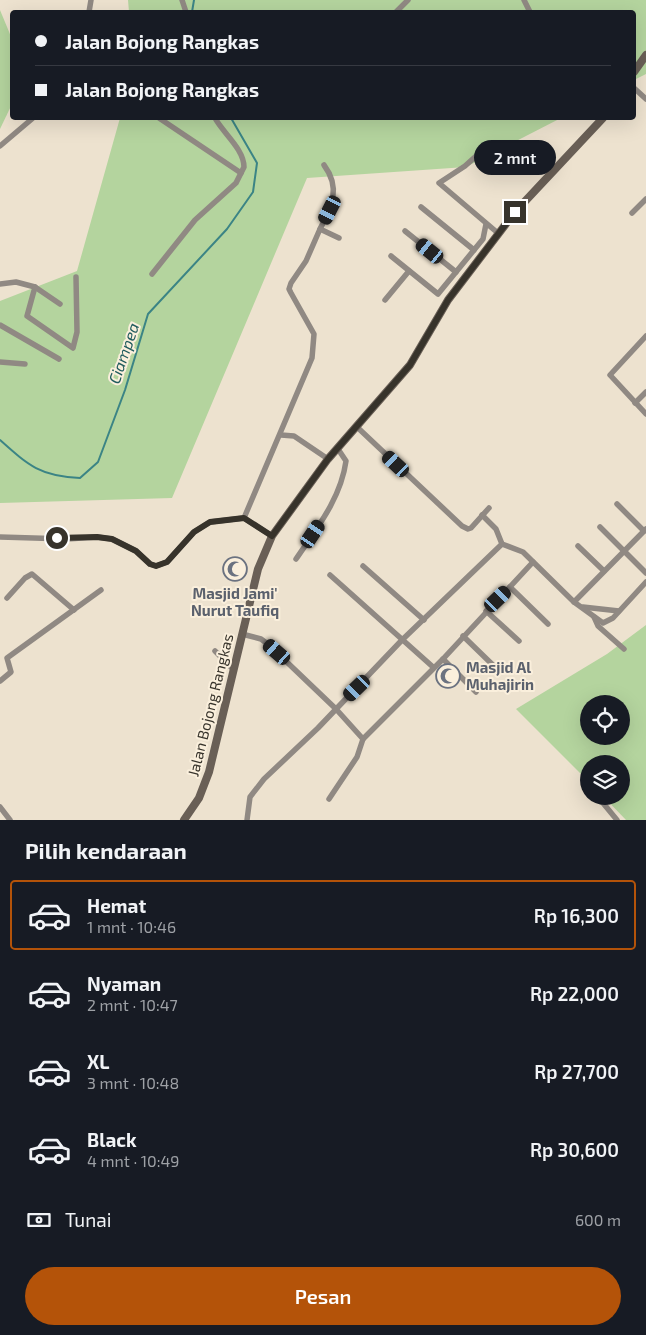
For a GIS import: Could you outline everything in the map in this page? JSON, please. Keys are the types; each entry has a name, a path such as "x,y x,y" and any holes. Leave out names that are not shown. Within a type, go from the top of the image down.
{"main road":[{"path":"636,69 646,54"},
{"name":"Jalan Bojong Rangkas","path":"184,820 199,798 209,772 258,569 272,536 328,459 410,365 448,300 498,234 534,190 586,139 601,120"}],"street":[{"path":"398,10 408,0"},
{"path":"636,90 646,99"},
{"path":"0,146 31,120"},
{"path":"162,120 242,173"},
{"path":"152,274 195,220 236,184 242,173 244,160 216,120"},
{"path":"0,134 6,140"},
{"path":"485,148 465,166 439,183 498,234"},
{"path":"244,518 281,435 312,358 315,341 312,330 289,289 330,210 335,194 334,184 324,165"},
{"path":"632,213 646,199"},
{"path":"421,207 474,250"},
{"path":"391,256 438,294 483,239 486,224"},
{"path":"320,229 339,238"},
{"path":"405,231 456,272"},
{"path":"386,300 409,271"},
{"path":"35,287 27,316 73,348 77,332 76,277"},
{"path":"0,284 16,282 35,287 60,304"},
{"path":"0,325 59,359"},
{"path":"646,336 610,375 646,414"},
{"path":"0,362 25,364"},
{"path":"635,403 646,392"},
{"path":"357,427 462,526 468,529 472,528 489,508"},
{"path":"281,435 294,436 328,459"},
{"path":"296,559 330,508 336,494 346,461 338,448"},
{"path":"574,602 645,530 617,504"},
{"path":"482,515 496,528 502,544"},
{"path":"0,537 67,539 97,537 112,539 136,551 150,564 156,566 167,562 202,526 219,520 244,518 272,536"},
{"path":"600,526 646,573"},
{"path":"502,544 518,548 574,602 603,623 613,618 646,582"},
{"path":"247,820 249,802 256,788 402,640 502,544"},
{"path":"578,546 604,571"},
{"path":"329,799 357,757 363,739 442,659 533,562"},
{"path":"363,566 424,620"},
{"path":"7,598 25,578 32,574 74,610"},
{"path":"330,575 433,667"},
{"path":"510,587 548,624"},
{"path":"0,681 12,672 7,658 101,590"},
{"path":"580,606 619,611"},
{"path":"486,611 519,641"},
{"path":"594,617 598,626 624,649"},
{"path":"242,634 260,639 269,645 336,709 363,739"},
{"path":"463,636 497,669"},
{"path":"215,650 234,670"},
{"path":"442,659 476,692"},
{"path":"605,805 616,820"},
{"path":"0,807 10,820"}],"green space":[{"path":"128,0 646,0 646,74 636,79 636,10 129,10"},
{"path":"0,10 10,34 10,108 0,129"},
{"path":"119,120 557,120 466,167 307,178 172,498 0,503 0,301 77,271"},
{"path":"646,625 646,820 626,820 612,805 630,805 630,755 580,755 580,773 516,709 607,654"}],"waterway":[{"name":"Ciampea","path":"192,10 194,0"},
{"name":"Ciampea","path":"0,440 28,463 55,475 80,478 98,462 125,390 148,314 227,229 253,192 257,163 232,120"}],"place":[{"name":"Masjid Jami' Nurut Taufiq","path":"235,569"},
{"name":"Masjid Al Muhajirin","path":"448,676"}],"route":[{"path":"57,538 97,537 112,539 136,551 150,564 156,566 167,562 194,532 210,522 244,518 272,536 328,459 410,365 421,350 453,292 515,212"}]}
